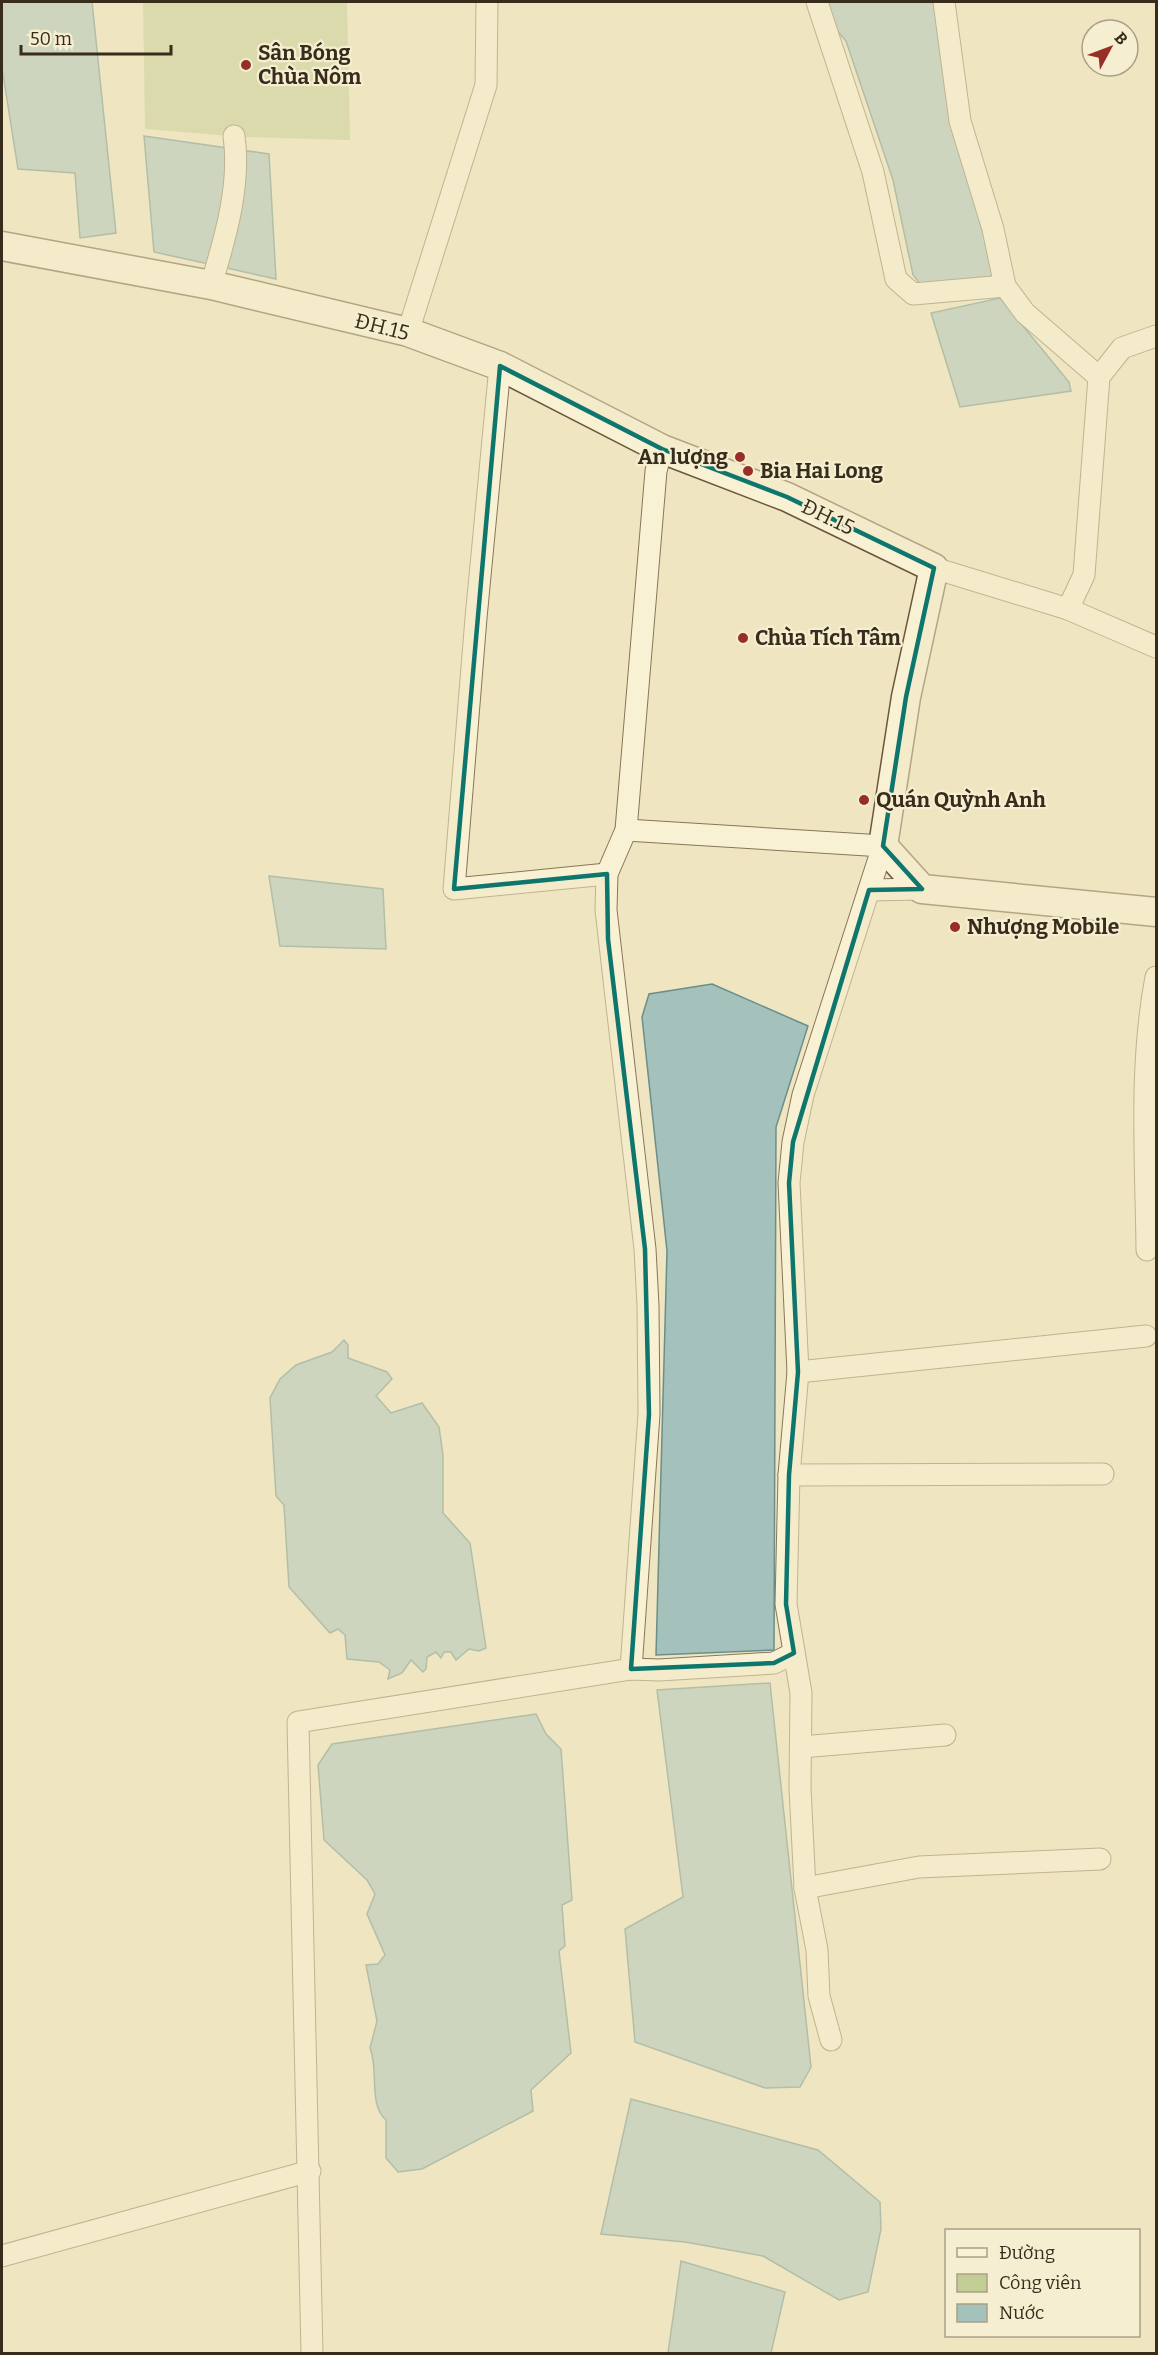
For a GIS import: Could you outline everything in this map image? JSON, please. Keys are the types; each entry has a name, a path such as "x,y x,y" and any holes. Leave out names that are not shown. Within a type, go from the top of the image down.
{"main road":[{"name":"ĐH.15","path":"2,246 212,280 408,332 500,366 662,449 787,497 934,568"},
{"path":"934,568 906,697 883,846 922,889 1156,912"}],"street":[{"path":"408,332 486,85 487,2"},
{"path":"817,2 873,172 896,279 913,294 999,286"},
{"path":"944,2 960,121 993,229 999,286 1025,313 1099,377"},
{"path":"212,280 228,222 237,158 234,136"},
{"path":"1068,609 1084,575 1099,377 1122,348 1156,336"},
{"path":"500,366 476,618 454,889 607,874"},
{"path":"631,1669 649,1414 648,1306 645,1249 608,939 607,874 626,830 656,471 662,449"},
{"path":"934,568 1068,609 1156,646"},
{"path":"626,830 883,846 803,1095 793,1142 789,1183 798,1372 789,1475 786,1604 801,1693 805,1888 817,1950 819,1996 831,2040"},
{"path":"869,890 922,889"},
{"path":"1147,1250 1144,1057 1148,1017 1156,977"},
{"path":"798,1372 1146,1336"},
{"path":"789,1475 1103,1474"},
{"path":"312,2354 309,2254 310,2171 298,1722 631,1669 659,1670 774,1663 794,1653"},
{"path":"801,1747 945,1735"},
{"path":"805,1888 919,1867 1100,1859"},
{"path":"2,2256 310,2171"}],"highlighted area":[{"path":"500,366 662,449 787,497 934,568 906,697 883,846 922,889 869,890 793,1142 789,1183 798,1372 789,1475 786,1604 794,1653 774,1663 631,1669 649,1414 645,1249 608,939 607,874 454,889"}],"green space":[{"name":"Sân Bóng Chùa Nôm","path":"143,2 347,2 350,140 244,137 145,129"}],"water":[{"path":"2,2 92,2 116,233 80,238 75,173 18,169 2,68"},
{"path":"826,2 933,2 994,276 922,286 913,275 893,180 846,41 827,19"},
{"path":"144,136 269,154 276,279 154,252"},
{"path":"1000,298 1069,382 1071,391 960,407 931,313"},
{"path":"269,876 383,889 386,949 280,946"},
{"path":"712,984 808,1026 776,1127 774,1650 656,1655 667,1251 642,1017 649,994"},
{"path":"344,1340 348,1345 348,1358 387,1372 392,1379 376,1396 391,1413 422,1403 439,1427 443,1455 443,1513 470,1543 486,1648 479,1651 469,1649 456,1660 451,1652 444,1652 441,1658 436,1652 427,1657 426,1669 423,1672 411,1660 402,1673 388,1679 390,1670 379,1662 347,1659 345,1635 338,1629 330,1633 289,1587 284,1505 276,1496 270,1398 280,1379 296,1365 332,1352"},
{"path":"770,1683 811,2067 800,2087 765,2088 635,2042 625,1929 683,1897 657,1690"},
{"path":"536,1714 546,1734 561,1749 572,1900 562,1905 565,1946 559,1951 571,2053 531,2090 533,2111 422,2169 398,2172 386,2158 386,2120 377,2105 375,2096 374,2066 370,2048 377,2021 366,1965 378,1964 385,1955 367,1914 375,1894 367,1880 324,1840 318,1765 332,1744"},
{"path":"631,2099 818,2150 880,2202 881,2229 868,2292 839,2300 763,2256 685,2242 601,2234"},
{"path":"681,2261 785,2292 771,2353 668,2353"}],"place":[{"name":"Sân Bóng Chùa Nôm","path":"246,65"},
{"name":"An lượng","path":"740,457"},
{"name":"Bia Hai Long","path":"748,471"},
{"name":"Chùa Tích Tâm","path":"743,638"},
{"name":"Quán Quỳnh Anh","path":"864,800"},
{"name":"Nhượng Mobile","path":"955,927"}]}
